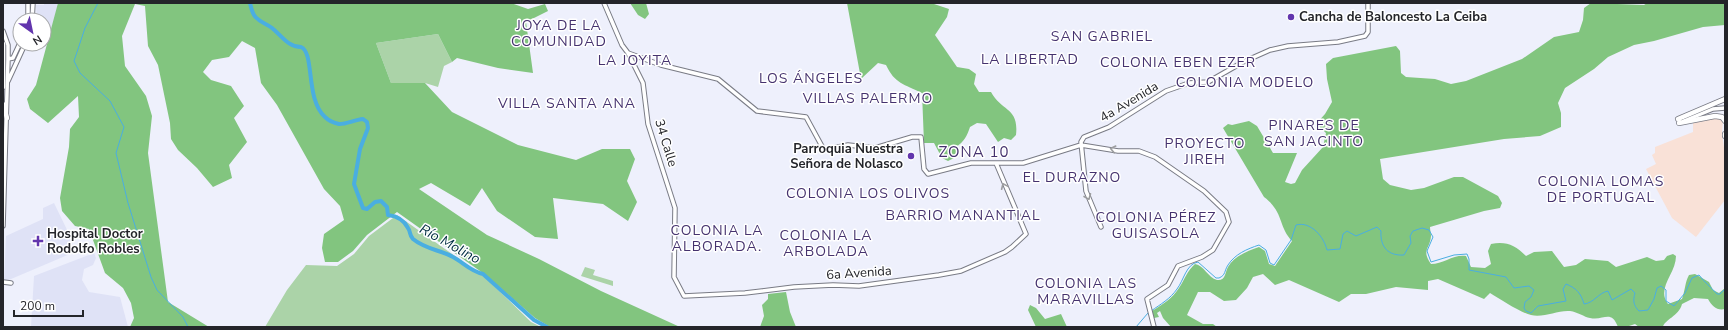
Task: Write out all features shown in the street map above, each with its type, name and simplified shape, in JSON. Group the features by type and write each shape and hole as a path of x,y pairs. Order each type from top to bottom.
{"highway":[{"path":"3,44 5,86"},
{"path":"1678,121 1725,99"},
{"path":"3,104 7,118"},
{"path":"1678,121 1716,116 1722,116 1725,121"}],"street":[{"name":"34 Calle","path":"604,3 622,45 631,58 643,83 648,124 675,208 674,277 683,296"},
{"name":"4a Avenida","path":"1082,145 1082,139 1109,127 1166,90 1189,83 1208,82 1243,62 1270,50 1288,46 1338,42 1358,38 1368,34 1368,3"},
{"path":"3,31 8,45 5,86 7,118 3,226"},
{"path":"5,86 18,52"},
{"path":"8,59 12,60 20,52"},
{"path":"628,53 661,65 718,79 757,111 806,117 824,150 848,145 875,148 912,137 921,137 926,172 930,174 971,163 1023,163 1082,145 1118,151 1145,153 1155,157 1196,185 1221,207 1228,216 1228,226 1218,242 1207,254 1178,266 1168,285 1148,299 1148,307 1154,327"},
{"path":"631,58 634,54"},
{"path":"1678,121 1713,109 1725,108"},
{"path":"1082,145 1086,191 1101,227"},
{"name":"6a Avenida","path":"683,296 745,293 794,287 834,285 864,286 961,271 1004,252 1026,234 996,163"},
{"path":"3,282 11,283"}],"shaded area":[{"path":"44,3 58,3 52,28 52,12 36,12 36,5 44,5"},
{"path":"1712,118 1720,118 1723,120 1722,133 1725,155 1725,200 1696,237 1672,218 1646,169 1656,164 1652,155 1655,153 1655,147 1693,132 1693,123"},
{"name":"Hospital Doctor Rodolfo Robles","path":"54,203 71,238 70,254 4,282 6,236 43,219 43,208"},
{"path":"94,253 96,258 93,265 84,269 82,280 89,292 120,297 128,327 31,327 34,276"}],"green space":[{"path":"58,3 511,3 528,9 545,4 548,11 526,22 533,73 498,68 457,58 452,62 438,34 376,43 391,83 425,83 452,112 518,145 576,160 602,149 630,149 635,159 627,181 637,202 628,221 603,204 553,198 558,239 535,237 497,211 482,188 470,206 431,183 419,189 487,235 539,259 601,291 680,327 550,327 535,318 487,276 397,212 367,235 353,251 338,262 325,262 322,248 324,234 344,220 340,206 324,189 277,105 261,83 255,48 242,41 229,57 212,60 203,72 211,80 231,86 244,106 234,118 247,142 229,165 232,178 213,187 197,168 178,150 171,139 170,123 158,65 148,46 145,6 135,4 122,36 125,66 146,96 152,116 148,153 168,302 209,327 130,327 134,318 131,303 123,288 105,273 89,229 75,226 62,211 60,198 69,147 70,129 79,117 78,96 48,123 30,109 27,99 36,85 45,52 52,52 52,25"},
{"path":"630,3 646,3 649,14 645,19 638,15"},
{"path":"847,3 931,3 949,9 947,17 935,35 957,67 969,69 976,74 974,84 979,92 991,92 1000,103 1009,110 1015,119 1016,135 1011,140 1004,138 998,142 986,124 977,123 970,127 965,138 956,147 956,157 948,161 942,158 934,143 924,143 922,93 901,83 893,76 886,65 878,63 861,79"},
{"path":"1591,3 1644,5 1647,3 1725,3 1725,25 1703,27 1634,45 1608,57 1594,69 1565,88 1558,103 1561,113 1561,127 1540,136 1504,139 1380,159 1383,179 1390,185 1411,190 1424,188 1454,177 1463,177 1498,196 1502,203 1500,208 1484,211 1430,227 1431,236 1426,252 1431,264 1457,256 1466,256 1471,267 1485,268 1491,264 1488,251 1491,244 1496,243 1510,245 1518,249 1526,256 1534,252 1552,251 1564,267 1576,265 1585,259 1608,261 1616,267 1647,257 1656,261 1664,260 1667,256 1673,254 1676,256 1675,263 1664,292 1668,304 1682,299 1689,275 1695,274 1709,282 1713,290 1719,293 1725,288 1725,309 1715,307 1708,299 1694,298 1682,304 1678,312 1664,324 1663,327 1639,327 1635,324 1626,327 1618,327 1613,318 1610,317 1595,319 1570,311 1541,316 1527,314 1490,293 1484,299 1438,279 1428,281 1428,290 1396,287 1366,294 1351,294 1339,302 1289,280 1275,285 1263,274 1253,277 1247,288 1236,300 1224,301 1210,292 1198,292 1187,315 1203,324 1213,324 1217,327 1171,327 1163,318 1160,311 1157,313 1159,317 1154,318 1152,311 1173,295 1195,264 1201,267 1214,279 1220,280 1224,278 1228,267 1234,260 1242,254 1259,247 1265,251 1269,264 1275,266 1292,241 1275,208 1264,197 1223,128 1228,124 1232,125 1249,121 1257,126 1273,153 1297,153 1285,182 1291,184 1295,183 1302,170 1323,147 1326,133 1316,124 1325,114 1332,102 1327,79 1326,64 1333,58 1396,46 1400,51 1401,73 1406,77 1435,79 1451,84 1466,81 1522,59 1554,37 1579,32 1583,20 1584,8"},
{"path":"438,34 452,62 444,66 438,87 425,83 391,83 376,43"},
{"path":"397,215 486,278 531,322 541,327 265,327 287,290 306,265 337,266 354,254 369,236"},
{"path":"585,267 595,270 593,275 613,281 613,286 581,276"},
{"path":"786,292 790,312 796,327 760,327 764,316 762,305 768,299 768,294"},
{"path":"1030,305 1036,308 1045,319 1061,314 1067,327 1036,327 1028,310"}],"waterway":[{"path":"98,3 85,28 74,61 80,73 110,101 124,127 116,153 128,203 151,277 157,290 183,317 188,327"},
{"name":"Río Molino","path":"250,3 253,14 258,19 272,28 289,43 296,47 301,47 305,51 308,58 312,89 315,99 319,109 325,117 339,124 363,119 367,122 368,128 360,149 354,184 363,208 367,209 375,202 381,201 387,207 388,215 397,217 402,221 409,229 413,239 422,245 453,257 478,273 483,274 534,320 547,327"},
{"name":"Río Molino","path":"1151,311 1174,293 1188,269 1194,263 1198,262 1216,278 1219,278 1224,274 1228,265 1234,258 1246,250 1259,245 1266,250 1270,263 1274,265 1291,240 1296,225 1302,224 1312,228 1320,235 1327,250 1340,249 1343,234 1347,231 1356,236 1377,227 1381,231 1382,242 1386,249 1389,252 1398,255 1404,255 1411,243 1410,236 1413,231 1422,228 1429,230 1433,237 1427,251 1431,262 1454,255 1467,254 1469,259 1469,270 1506,277 1514,288 1529,286 1534,290 1531,297 1525,302 1524,308 1526,311 1531,313 1538,306 1566,301 1563,289 1566,284 1578,291 1584,304 1591,302 1601,294 1608,291 1612,300 1631,289 1635,293 1634,302 1639,311 1648,310 1654,299 1657,288 1661,286 1666,290 1666,301 1674,306 1685,293 1692,278 1699,275 1717,294 1720,294 1725,289"},
{"name":"Río Molino","path":"1136,327 1148,313"}],"place":[{"name":"Cancha de Baloncesto La Ceiba","path":"1291,17"},
{"name":"Parroquia Nuestra Señora de Nolasco","path":"911,156"},
{"name":"Hospital Doctor Rodolfo Robles","path":"38,241"}],"district":[{"name":"JOYA DE LA COMUNIDAD","path":"559,34"},
{"name":"SAN GABRIEL","path":"1102,36"},
{"name":"LA LIBERTAD","path":"1030,59"},
{"name":"LA JOYITA","path":"635,60"},
{"name":"COLONIA EBEN EZER","path":"1178,62"},
{"name":"LOS ÁNGELES","path":"811,78"},
{"name":"COLONIA MODELO","path":"1245,82"},
{"name":"VILLAS PALERMO","path":"868,98"},
{"name":"VILLA SANTA ANA","path":"567,103"},
{"name":"PINARES DE SAN JACINTO","path":"1314,134"},
{"name":"ZONA 10","path":"974,152"},
{"name":"PROYECTO JIREH","path":"1205,152"},
{"name":"EL DURAZNO","path":"1072,177"},
{"name":"COLONIA LOMAS DE PORTUGAL","path":"1601,190"},
{"name":"COLONIA LOS OLIVOS","path":"868,193"},
{"name":"BARRIO MANANTIAL","path":"963,215"},
{"name":"COLONIA PÉREZ GUISASOLA","path":"1156,226"},
{"name":"COLONIA LA ALBORADA.","path":"717,238"},
{"name":"COLONIA LA ARBOLADA","path":"826,244"},
{"name":"COLONIA LAS MARAVILLAS","path":"1086,292"}]}
